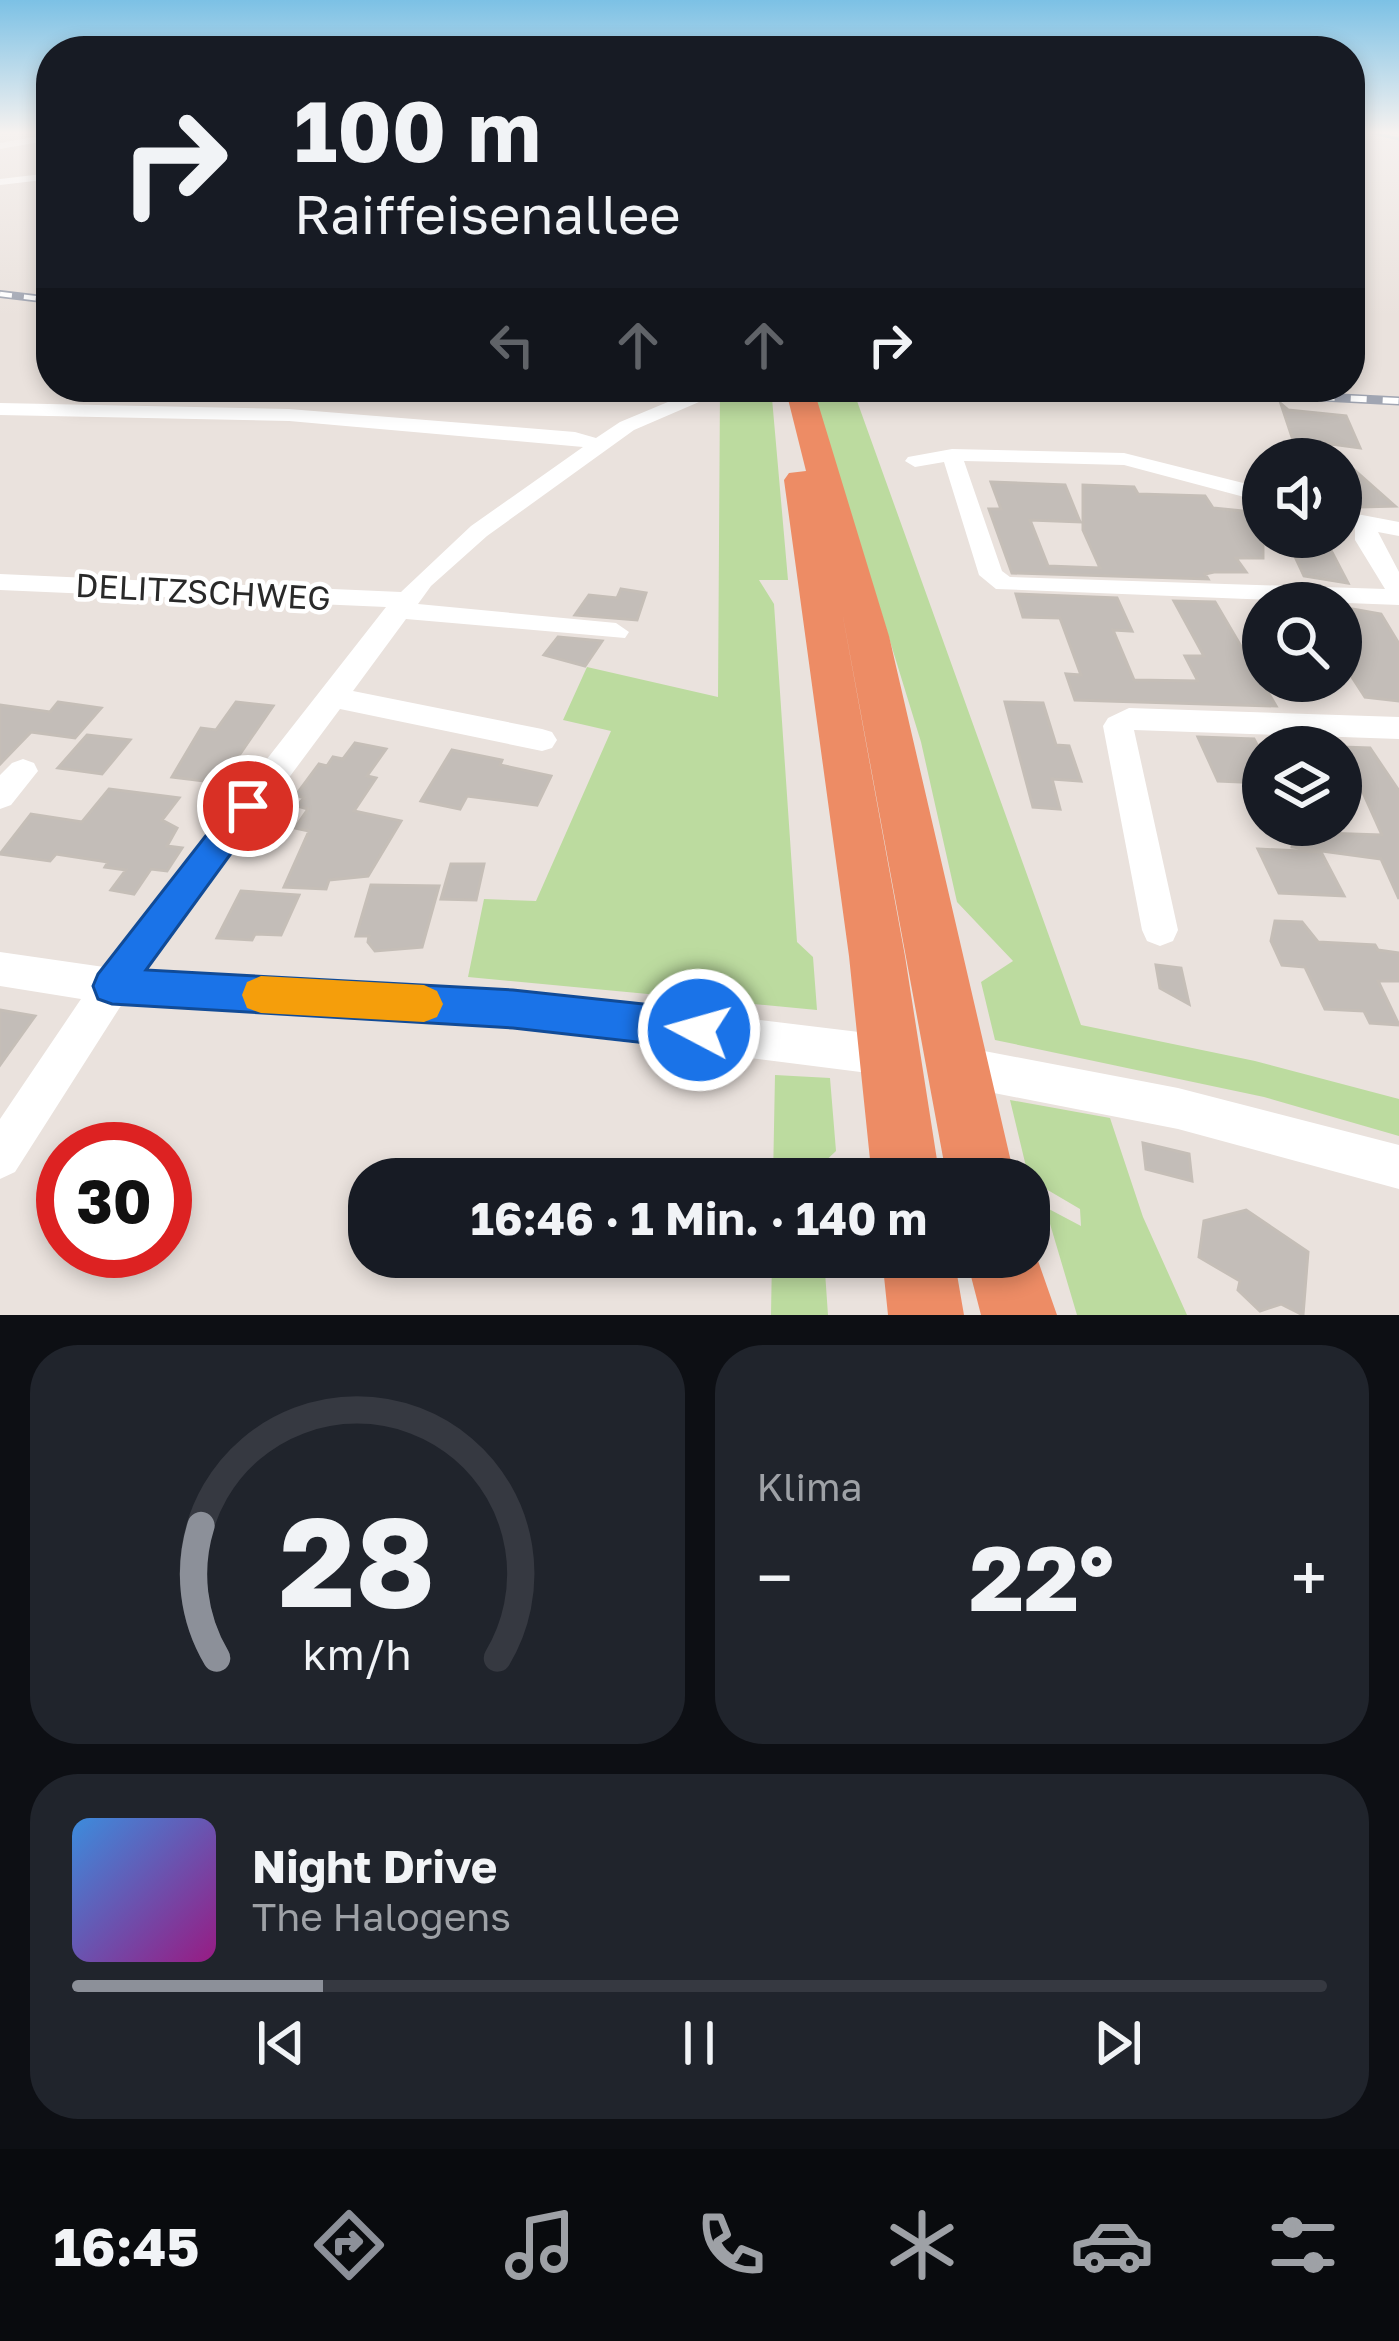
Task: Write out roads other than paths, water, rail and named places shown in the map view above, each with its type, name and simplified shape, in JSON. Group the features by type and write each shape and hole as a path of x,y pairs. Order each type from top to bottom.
{"highway":[{"path":"789,402 907,960 974,1158"},
{"path":"803,402 869,636 907,960 906,1158"},
{"path":"920,1278 926,1315"},
{"path":"1002,1278 1006,1315"},
{"path":"1006,1278 1019,1315"}],"street":[{"path":"0,1156 112,986 402,605 479,531 627,426 683,402"},
{"path":"0,409 289,415 575,438 599,446"},
{"path":"952,455 991,575 1005,584 1399,595"},
{"path":"915,461 952,455 1124,459 1242,490"},
{"path":"1362,524 1399,530"},
{"path":"1362,534 1399,595"},
{"name":"DELITZSCHWEG","path":"0,582 402,605 616,632"},
{"path":"329,697 542,740"},
{"path":"1160,930 1118,726 1130,719 1399,728"},
{"path":"0,796 23,771"},
{"path":"0,969 112,986 513,1009 792,1041 1026,1076 1271,1130 1399,1168"}],"railway":[{"path":"0,294 36,298"},
{"path":"1365,399 1399,401"}]}
